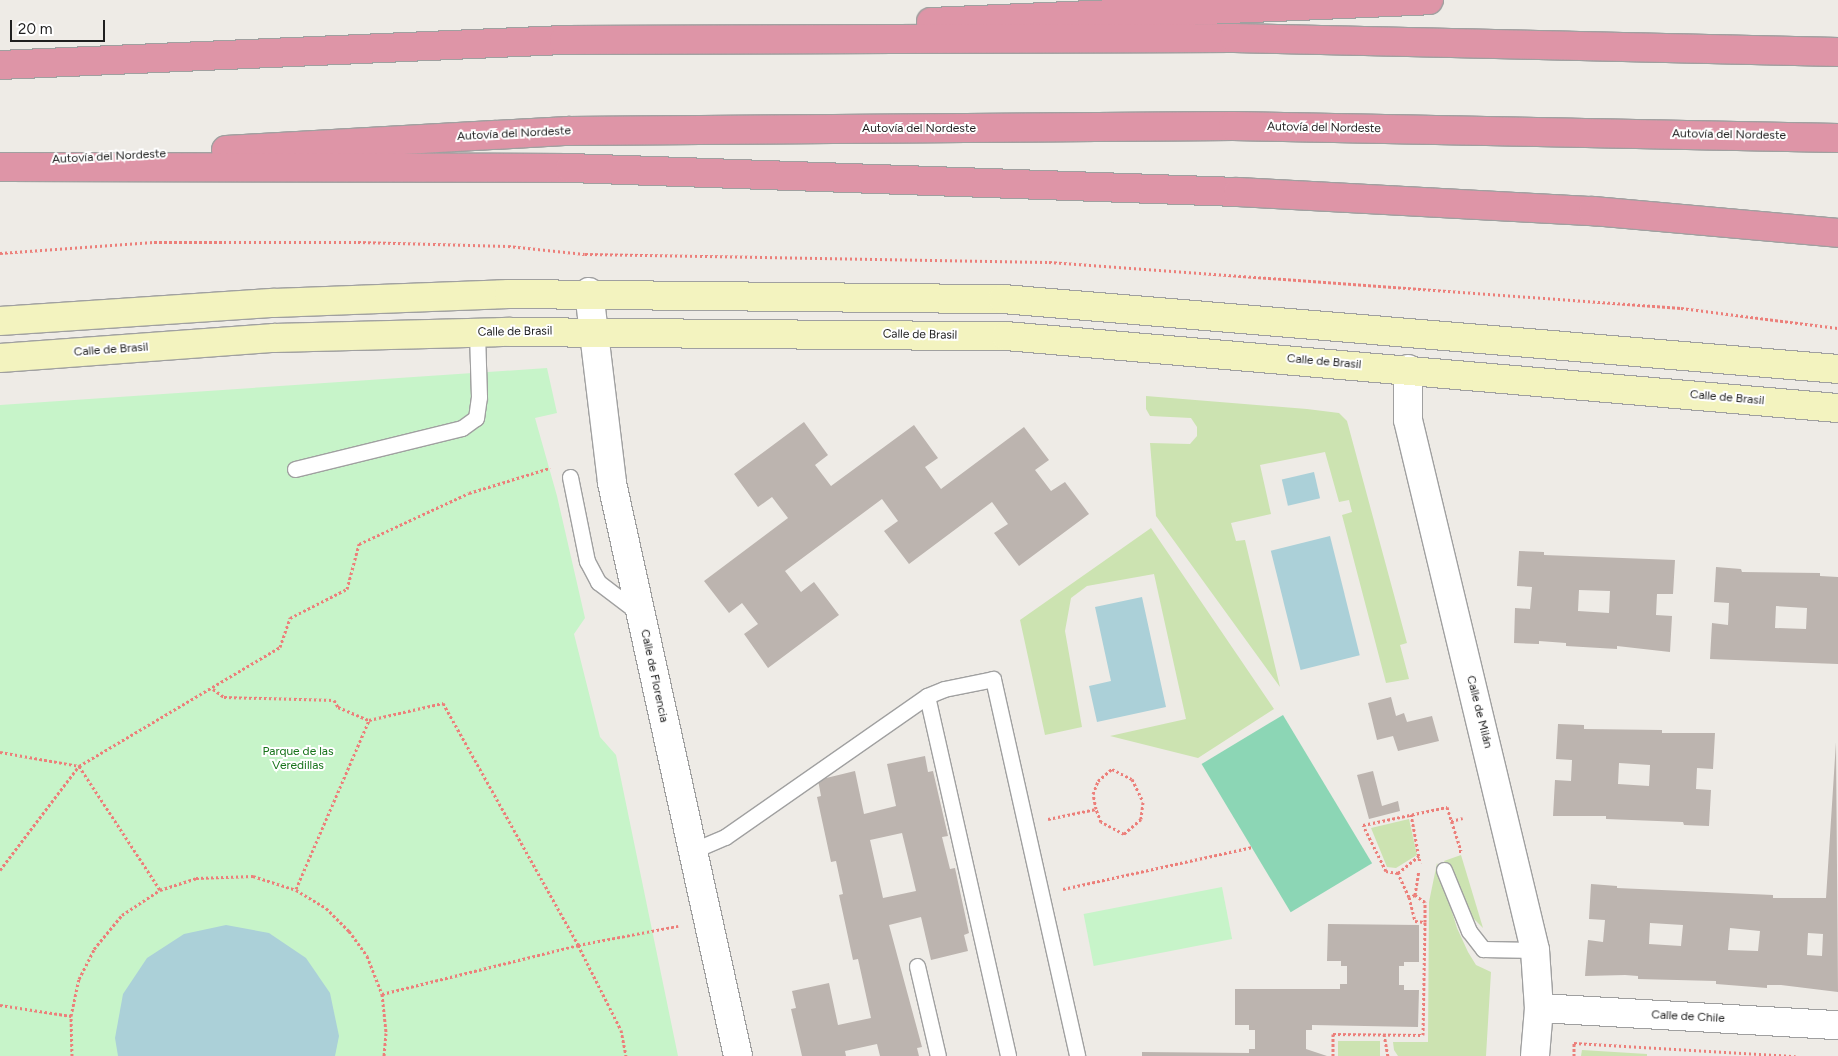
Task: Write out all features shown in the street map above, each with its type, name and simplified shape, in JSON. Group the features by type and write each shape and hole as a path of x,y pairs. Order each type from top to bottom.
{"highway":[{"path":"0,65 564,40 1229,7 1428,0"},
{"path":"564,40 1234,38 1838,52"},
{"name":"Autovía del Nordeste","path":"0,165 568,131 1233,126 1838,138"},
{"path":"0,165 570,168 1238,192 1593,211 1838,233"}],"street":[{"path":"0,321 274,303 589,292 1003,299 1838,369"},
{"name":"Calle de Florencia","path":"589,292 612,483 738,1056"},
{"name":"Calle de Brasil","path":"0,358 274,338 477,333 594,332 1006,336 1408,369 1838,408"},
{"name":"Calle de Milán","path":"1408,369 1408,420 1535,950 1538,1008 1535,1056"},
{"name":"Calle de Chile","path":"1538,1008 1838,1025"}],"lane":[{"path":"295,469 462,428 476,418 478,404 477,333"},
{"path":"570,477 587,561 598,582 640,614"},
{"path":"692,851 724,837 928,696 944,689 993,679 1076,1056"},
{"path":"928,696 1008,1056"},
{"path":"1444,870 1469,931 1483,948 1535,950"},
{"path":"917,966 938,1056"}],"path":[{"path":"0,870 79,766 213,689 280,646 290,618 347,589 359,544 468,493 558,465"},
{"path":"213,689 224,697 334,700 338,707 370,720 443,703 578,945 621,1030 626,1056"},
{"path":"296,890 370,720"},
{"path":"0,752 79,766 160,890"},
{"path":"1112,769 1132,779 1143,802 1141,819 1124,834 1101,822 1096,809 1093,794 1098,781 1112,769"},
{"path":"1420,856 1398,873 1386,871 1362,825 1447,807 1451,821 1463,818"},
{"path":"1025,823 1096,809"},
{"path":"1411,814 1420,856 1415,895"},
{"path":"1040,894 1252,847"},
{"path":"1398,873 1408,897 1414,921 1425,922"},
{"path":"72,1056 71,1016 79,979 94,949 122,915 160,890 196,878 253,876 296,890 326,908 349,931 367,956 382,994 386,1033 384,1056"},
{"path":"1408,897 1415,895"},
{"path":"1332,1056 1333,1034 1423,1035 1425,902 1415,895"},
{"path":"382,994 578,945 708,920"},
{"path":"0,1005 71,1016"},
{"path":"1384,1034 1388,1056"},
{"path":"1574,1056 1574,1043 1796,1056"}],"green space":[{"name":"Parque de las Veredillas","path":"547,368 557,413 535,418 557,496 585,618 574,634 600,737 616,755 678,1056 0,1056 0,405"},
{"path":"1146,396 1307,409 1339,413 1347,421 1407,643 1400,645 1409,679 1386,683 1342,515 1352,512 1349,500 1339,502 1325,452 1260,465 1271,514 1231,523 1236,541 1245,540 1280,687 1156,516 1150,443 1190,444 1197,436 1197,427 1191,418 1150,416 1146,409"},
{"path":"1151,528 1274,709 1198,758 1110,736 1186,719 1154,574 1087,586 1071,598 1065,631 1082,727 1045,735 1020,620"},
{"path":"1283,715 1372,863 1291,912 1202,764"},
{"path":"1409,819 1417,855 1396,868 1387,867 1371,828"},
{"path":"1461,855 1483,928 1472,917 1444,861"},
{"path":"1437,863 1457,928 1468,952 1476,965 1491,972 1486,1056 1398,1056 1394,1050 1393,1042 1428,1042 1429,902"},
{"path":"1222,887 1232,939 1094,966 1084,914"},
{"path":"1338,1041 1380,1041 1380,1056 1338,1056"},
{"path":"1582,1050 1647,1054 1647,1056 1581,1056"}],"water":[{"path":"1314,472 1320,498 1288,506 1282,479"},
{"path":"1330,536 1360,655 1301,670 1271,551"},
{"path":"1142,597 1166,707 1097,722 1089,686 1111,681 1095,607"},
{"path":"226,925 269,933 306,958 330,993 339,1036 335,1056 118,1056 115,1038 123,994 147,958 184,934"}],"building":[{"path":"804,422 828,455 815,465 831,486 914,425 938,458 925,467 941,489 1024,427 1049,460 1035,470 1051,491 1065,482 1089,514 1019,566 994,533 1008,524 992,502 909,564 884,531 898,521 882,499 785,571 801,592 814,582 839,615 768,668 744,634 758,624 742,603 729,613 704,581 788,518 772,497 758,507 734,474"},
{"path":"1519,551 1544,552 1544,555 1675,560 1673,594 1657,594 1656,615 1672,616 1670,652 1617,646 1617,649 1566,646 1566,643 1539,641 1539,644 1514,643 1515,608 1530,609 1532,587 1517,586","holes":["1579,590 1610,591 1609,613 1578,611"]},
{"path":"1716,567 1741,569 1742,572 1820,573 1820,576 1838,577 1838,664 1710,659 1712,623 1728,625 1729,603 1714,602","holes":["1776,606 1807,608 1806,629 1775,628"]},
{"path":"1391,697 1396,716 1404,713 1407,722 1432,716 1439,741 1398,751 1393,736 1377,740 1368,703"},
{"path":"1558,724 1584,725 1584,729 1662,730 1662,733 1715,733 1713,769 1697,768 1696,789 1711,790 1709,826 1684,825 1683,822 1606,819 1606,816 1553,816 1555,780 1571,781 1572,760 1556,759","holes":["1619,763 1650,765 1649,786 1618,784"]},
{"path":"1836,742 1838,992 1781,985 1767,985 1767,988 1716,984 1716,981 1638,979 1638,976 1625,975 1585,976 1588,940 1603,942 1605,920 1589,919 1591,884 1617,886 1617,888 1773,895 1773,898 1826,898","holes":["1650,923 1683,925 1681,946 1649,944","1730,928 1760,931 1758,951 1728,950","1808,933 1823,934 1822,956 1807,955"]},
{"path":"925,756 928,772 933,771 948,836 942,837 950,869 955,868 969,933 964,935 968,951 931,960 921,917 889,925 922,1047 917,1048 919,1056 880,1056 877,1044 845,1051 846,1056 802,1056 791,1009 796,1008 792,991 829,983 838,1025 871,1018 858,959 853,960 839,895 843,894 836,861 831,862 817,797 821,796 818,780 855,771 864,814 896,806 887,764","holes":["902,833 916,891 883,898 870,840"]},
{"path":"1373,771 1382,806 1398,801 1400,811 1369,819 1357,775"},
{"path":"1328,924 1419,925 1419,962 1404,962 1404,966 1399,966 1399,985 1404,985 1404,990 1419,990 1418,1027 1312,1025 1312,1030 1306,1030 1306,1049 1327,1056 1142,1056 1142,1052 1249,1053 1249,1049 1255,1049 1255,1030 1249,1030 1249,1025 1235,1025 1235,989 1340,989 1340,984 1347,984 1347,966 1341,966 1341,961 1327,961"}]}
